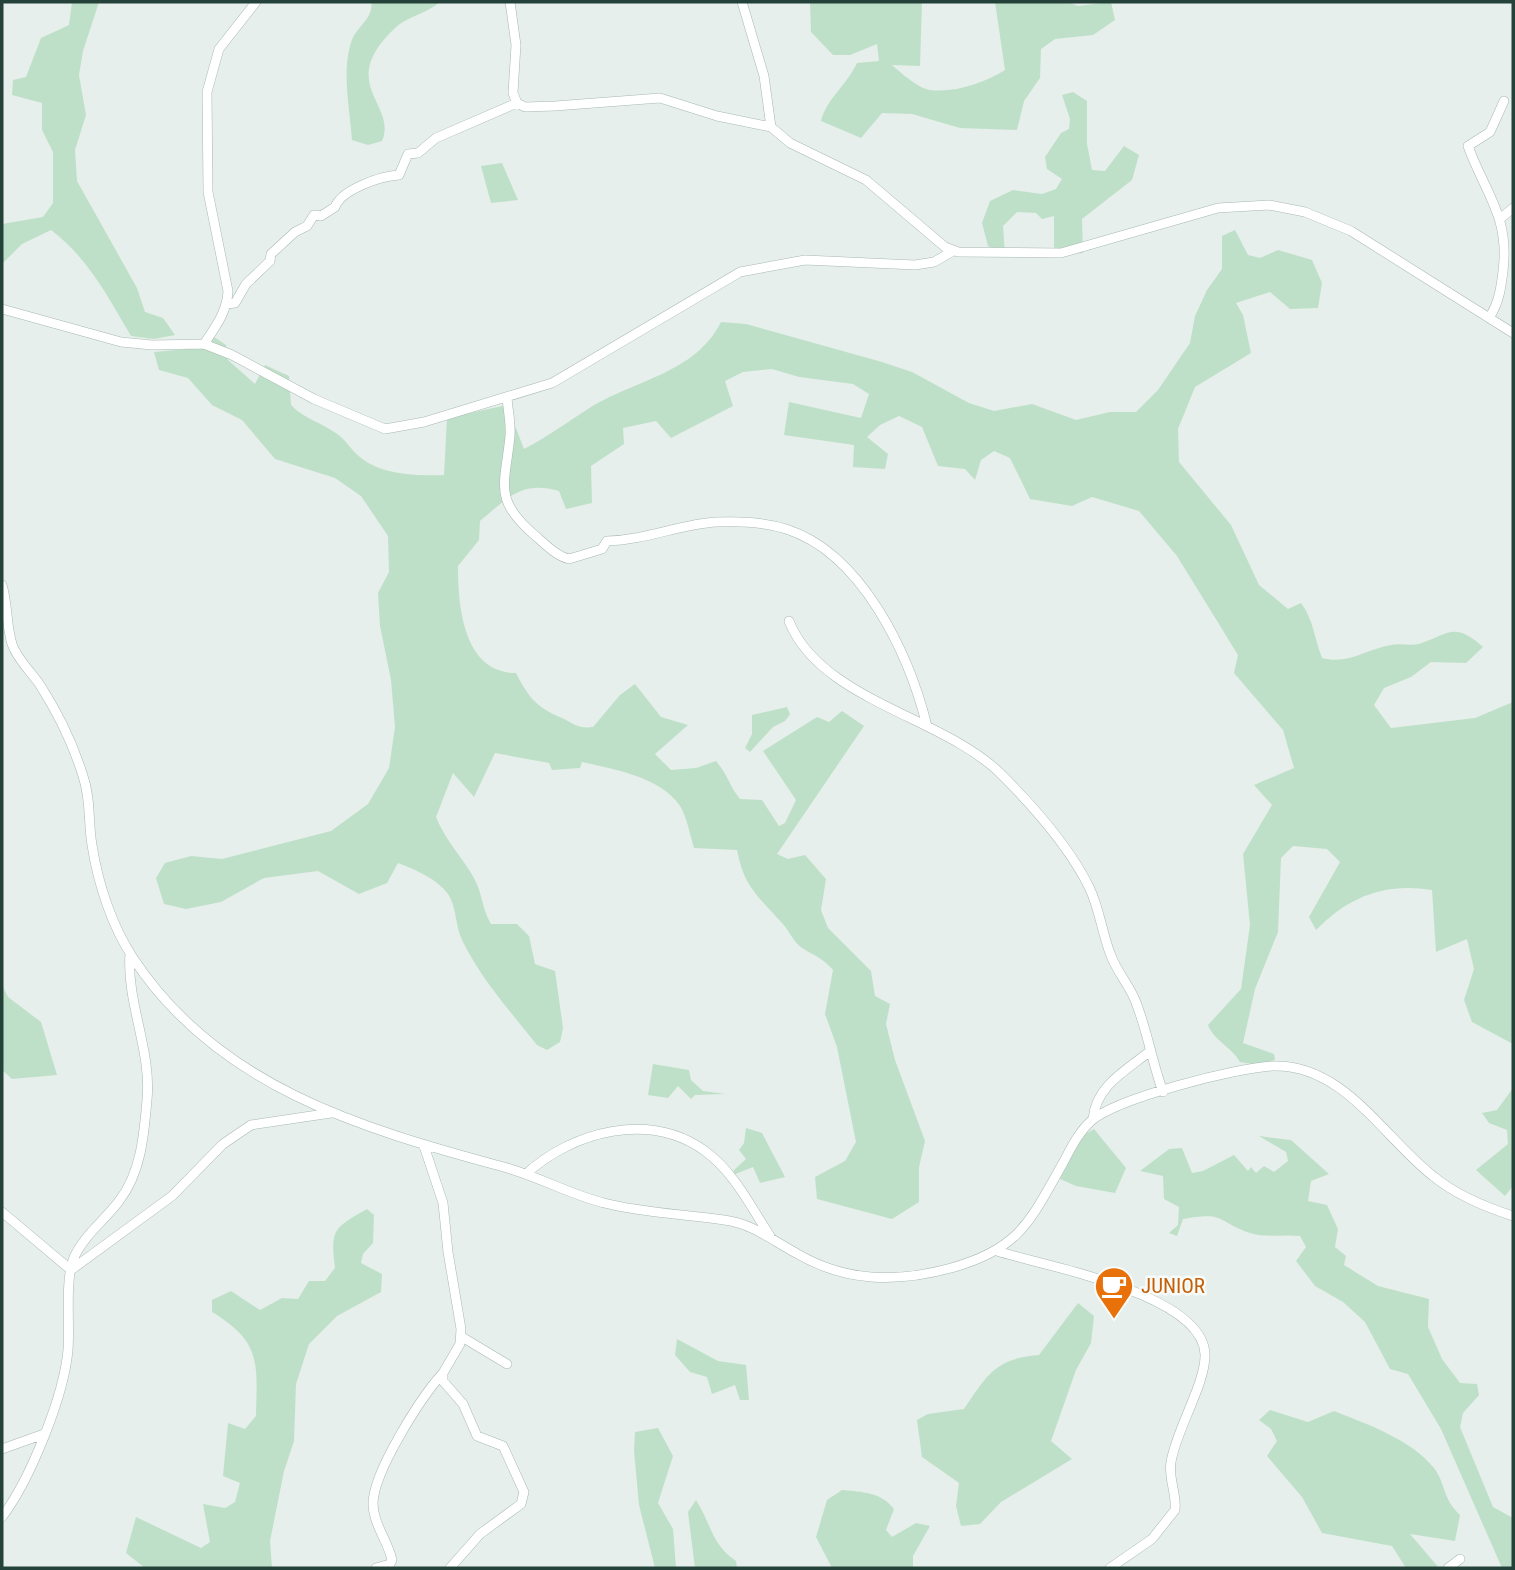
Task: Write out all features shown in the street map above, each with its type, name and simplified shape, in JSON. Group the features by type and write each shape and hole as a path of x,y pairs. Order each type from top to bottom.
{"street":[{"path":"204,344 227,304 226,275 208,192 207,92 219,49 256,2"},
{"path":"510,2 516,45 513,93 517,103 525,107 555,106 660,98 717,116 771,127 790,143 866,180 953,251"},
{"path":"742,2 764,76 771,127"},
{"path":"1489,318 1497,306 1502,282 1505,247 1502,218 1468,146 1490,132 1504,101"},
{"path":"227,304 235,303 246,284 270,261 271,254 295,232 307,226 314,215 321,216 335,207 338,199 349,189 364,187 386,175 399,175 408,154 418,153 436,138 517,103"},
{"path":"2,309 121,342 152,345 204,344 377,428 399,428 506,398 576,372 688,300 740,272 769,264 805,260 888,266 926,264 953,251 982,254 1061,253 1218,208 1269,205 1305,212 1352,231 1513,333"},
{"path":"1502,218 1513,208"},
{"path":"506,398 510,431 504,466 504,497 529,531 548,547 569,559 602,549 607,541 641,539 718,522 772,525 805,537 842,565 886,621 913,679 927,726"},
{"path":"2,584 11,642 56,713 81,768 88,791 92,845 100,879 108,907 130,953 166,1002 232,1059 277,1089 334,1113 425,1146 526,1174 603,1203 730,1220 750,1226 817,1265 864,1278 889,1278 945,1270 997,1251 1016,1237 1033,1216 1075,1141 1093,1119 1117,1106 1163,1091 1277,1065 1318,1075 1337,1084 1436,1179 1468,1198 1513,1216"},
{"path":"789,621 802,645 869,698 980,756 1002,775 1054,836 1091,892 1115,966 1134,998 1163,1091"},
{"path":"2,1517 15,1496 44,1434 65,1371 71,1270 78,1251 125,1192 139,1159 148,1084 128,973 130,953"},
{"path":"1093,1119 1100,1093 1149,1052"},
{"path":"71,1270 172,1196 223,1144 251,1125 334,1113"},
{"path":"526,1174 566,1146 601,1134 637,1129 671,1134 688,1141 718,1162 745,1196 772,1239"},
{"path":"376,1568 390,1564 392,1560 375,1516 374,1494 399,1439 430,1387 443,1373 462,1337 447,1252 443,1203 425,1146"},
{"path":"2,1212 71,1270"},
{"path":"997,1251 1089,1275 1164,1307 1182,1318 1203,1343 1203,1366 1172,1459 1175,1510 1152,1539 1110,1568"},
{"path":"462,1337 507,1364"},
{"path":"443,1373 443,1381 463,1404 477,1436 503,1447 524,1492 521,1504 480,1534 450,1568"},
{"path":"2,1449 44,1434"},
{"path":"1448,1568 1460,1559"}],"green space":[{"path":"72,2 99,2 83,51 79,75 86,115 75,150 77,181 137,288 145,312 163,318 175,335 154,339 131,336 87,266 51,230 22,244 2,264 2,224 43,217 53,203 53,152 42,130 42,103 12,95 13,80 26,77 41,38 69,25"},
{"path":"371,2 440,2 399,25 377,48 370,65 369,79 385,128 382,141 368,145 352,140 347,64 352,40 370,13"},
{"path":"810,2 922,2 920,66 892,65 925,89 940,91 969,86 1005,70 995,2 1068,2 1078,6 1111,2 1115,20 1093,35 1055,39 1041,49 1040,78 1024,101 1017,130 960,128 912,114 882,113 861,138 821,121 828,105 857,63 879,61 877,44 850,55 833,55 811,32"},
{"path":"1073,92 1087,101 1087,144 1092,170 1105,171 1124,146 1139,155 1132,180 1082,219 1083,253 1054,255 1054,216 1042,219 1036,213 1017,212 1003,226 1005,255 988,246 982,223 990,201 1013,190 1042,194 1056,189 1062,179 1047,169 1045,157 1061,133 1069,129 1070,119 1062,95"},
{"path":"502,163 518,200 491,203 481,166"},
{"path":"1235,230 1248,255 1260,258 1278,250 1312,260 1322,283 1318,308 1290,309 1270,292 1236,303 1243,315 1251,353 1195,387 1178,429 1179,462 1231,525 1259,585 1288,609 1301,603 1311,622 1322,658 1349,658 1391,645 1419,644 1451,632 1465,634 1483,647 1466,663 1431,662 1411,677 1384,688 1374,705 1391,728 1475,718 1513,702 1513,1044 1472,1022 1464,1000 1474,969 1467,939 1436,952 1432,890 1399,888 1368,895 1341,909 1316,930 1309,917 1340,862 1327,849 1293,846 1281,858 1278,932 1255,989 1243,1043 1274,1054 1275,1060 1258,1065 1240,1062 1208,1025 1241,989 1250,925 1243,854 1272,805 1254,785 1294,768 1283,730 1234,673 1238,655 1177,556 1139,511 1092,497 1072,506 1030,499 1010,458 994,451 981,460 975,480 965,469 938,466 922,427 899,416 880,425 867,437 888,454 885,469 853,467 854,445 784,435 789,402 861,418 869,394 853,384 799,377 772,369 743,372 725,381 733,406 671,438 656,421 623,428 624,444 591,466 592,503 566,509 559,491 534,488 515,494 498,505 480,521 479,540 458,566 462,617 474,649 485,662 498,670 516,673 539,706 577,726 593,727 620,695 635,684 661,717 688,725 655,754 671,770 696,768 716,761 740,799 762,800 779,826 785,823 796,800 763,751 817,717 829,722 842,711 864,726 777,854 788,859 805,855 826,879 821,910 828,928 871,971 875,996 890,1004 886,1024 895,1060 925,1141 919,1167 919,1202 892,1219 817,1199 815,1177 845,1161 856,1142 837,1047 825,1014 833,970 799,946 759,898 748,882 737,850 694,848 680,806 672,796 649,781 582,762 580,768 552,770 549,763 495,753 474,797 453,773 436,817 474,878 491,924 517,924 529,936 535,964 555,971 563,1028 560,1042 547,1050 537,1045 478,968 462,940 448,894 432,879 398,863 387,883 359,894 318,871 264,878 221,902 186,909 164,904 156,878 165,863 191,856 222,859 331,831 368,804 389,768 395,727 391,680 380,626 378,593 389,572 388,536 361,496 335,478 275,459 242,420 212,405 188,378 159,370 154,352 199,348 214,337 226,345 228,360 255,384 265,365 289,376 291,405 344,439 357,455 378,468 411,474 444,475 447,418 507,405 524,449 606,399 679,365 710,339 721,322 746,324 882,362 912,372 969,403 994,411 1032,404 1076,420 1110,412 1136,412 1158,390 1190,343 1195,316 1207,290 1222,269 1222,236"},
{"path":"787,707 790,714 785,721 773,727 750,752 745,748 752,734 752,715"},
{"path":"2,985 8,997 41,1022 57,1075 12,1079 2,1070"},
{"path":"653,1064 689,1070 691,1080 703,1091 725,1094 695,1095 691,1099 678,1086 668,1098 648,1095"},
{"path":"1513,1088 1513,1186 1505,1196 1476,1170 1508,1144 1507,1130 1489,1123 1482,1113 1497,1110"},
{"path":"746,1128 762,1133 785,1177 760,1183 753,1167 733,1175 734,1170 746,1159 739,1150 744,1143"},
{"path":"1094,1129 1126,1168 1115,1193 1076,1186 1060,1179 1082,1136"},
{"path":"1259,1136 1291,1140 1329,1174 1311,1181 1308,1201 1327,1205 1338,1229 1335,1247 1346,1256 1344,1265 1378,1286 1429,1299 1428,1327 1442,1359 1460,1383 1477,1384 1479,1395 1463,1413 1460,1427 1493,1507 1513,1518 1513,1568 1502,1568 1441,1429 1408,1374 1390,1369 1365,1322 1343,1302 1315,1286 1296,1261 1306,1247 1300,1236 1256,1234 1239,1229 1220,1218 1206,1216 1183,1219 1177,1236 1169,1233 1178,1225 1179,1207 1164,1199 1163,1176 1140,1171 1169,1149 1182,1148 1192,1173 1203,1171 1234,1155 1248,1171 1251,1167 1256,1173 1264,1166 1274,1172 1288,1161 1286,1152"},
{"path":"367,1209 374,1215 373,1243 363,1254 361,1263 382,1274 381,1292 337,1316 309,1344 296,1384 294,1441 284,1471 270,1541 272,1568 145,1568 126,1553 136,1517 201,1548 210,1542 203,1504 225,1508 235,1502 240,1483 223,1476 228,1423 245,1429 256,1416 256,1368 248,1344 228,1323 212,1312 212,1300 231,1291 260,1310 282,1298 298,1299 309,1281 325,1281 335,1268 333,1245 337,1231 347,1221"},
{"path":"1078,1303 1094,1316 1091,1343 1076,1370 1051,1441 1072,1459 1001,1502 980,1524 961,1526 956,1506 959,1483 922,1457 917,1420 928,1414 964,1409 986,1378 1002,1364 1039,1355"},
{"path":"677,1339 718,1361 746,1365 749,1400 740,1400 735,1385 712,1394 707,1377 690,1372 675,1355"},
{"path":"1270,1410 1308,1422 1334,1411 1388,1434 1425,1458 1438,1474 1450,1503 1460,1515 1455,1541 1410,1534 1439,1568 1406,1568 1392,1546 1322,1533 1302,1497 1267,1456 1277,1441 1271,1429 1259,1420"},
{"path":"658,1428 673,1456 658,1503 673,1529 676,1568 655,1568 639,1505 635,1432"},
{"path":"842,1490 871,1494 889,1503 894,1509 886,1530 892,1537 916,1523 930,1526 913,1556 913,1568 832,1568 816,1537 827,1500"},
{"path":"696,1500 721,1548 736,1561 737,1568 695,1568 688,1512"}],"place":[{"name":"JUNIOR","path":"1114,1320"}]}
